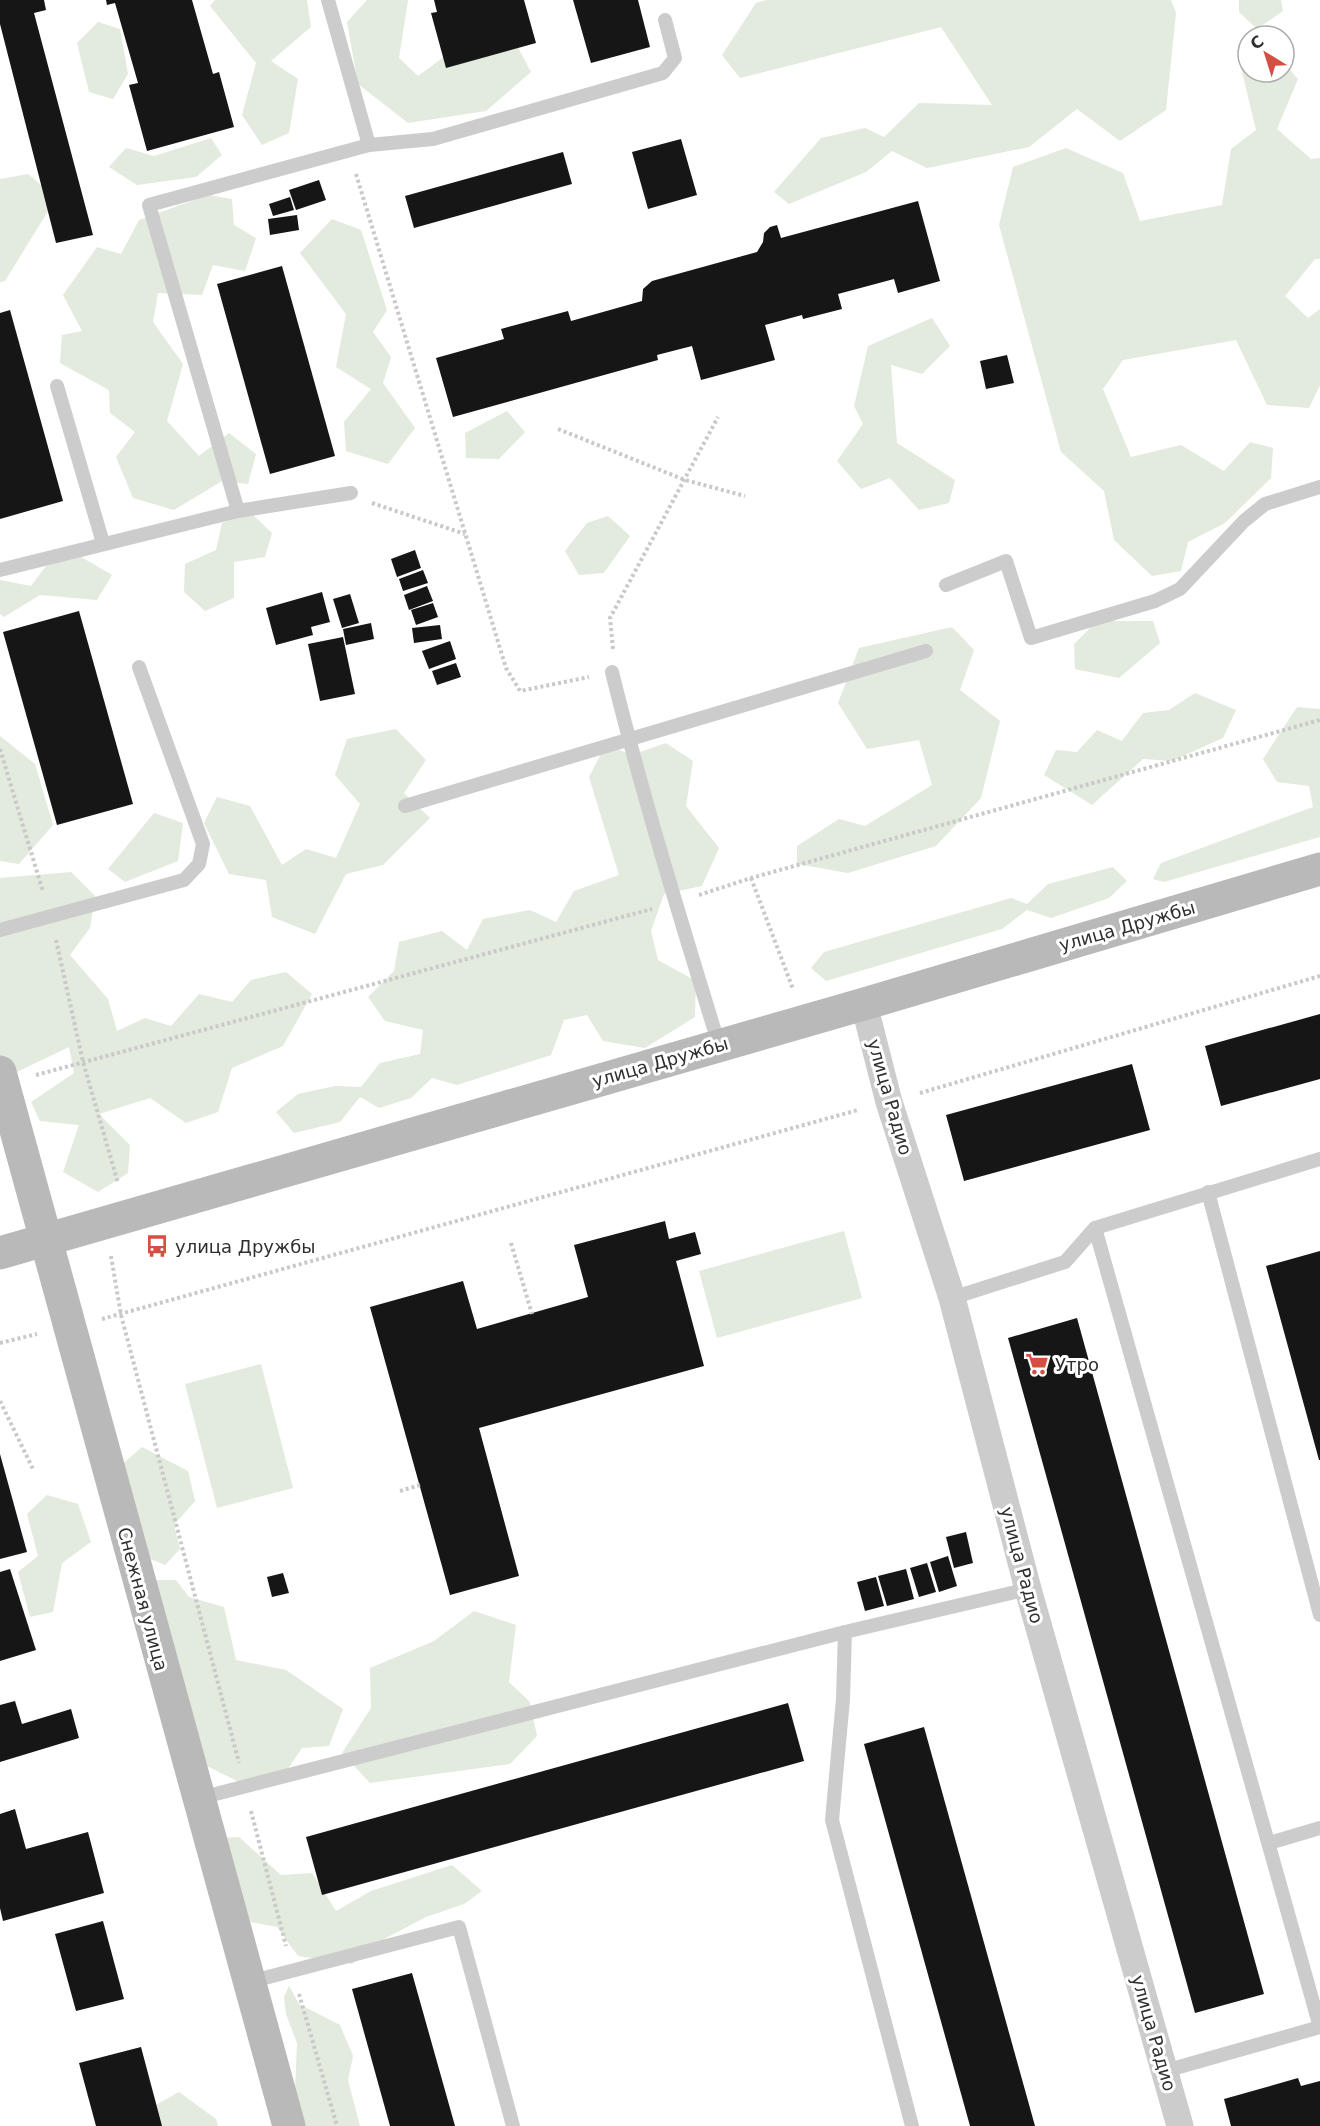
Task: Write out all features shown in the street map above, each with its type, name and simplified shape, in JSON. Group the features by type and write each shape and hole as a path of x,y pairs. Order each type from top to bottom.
{"street":[{"name":"улица Дружбы","path":"0,1253 864,1004 1320,869"},
{"name":"улица Радио","path":"864,1004 889,1102 952,1298 1028,1589 1180,2126"},
{"name":"Снежная улица","path":"0,1072 289,2126"}],"lane":[{"path":"328,0 369,145"},
{"path":"238,512 149,205 369,145 433,139 663,73 675,58 665,20"},
{"path":"57,386 103,543"},
{"path":"946,585 1006,561 1031,638 1155,601 1179,589 1244,521 1265,504 1320,488"},
{"path":"0,570 103,543 238,512 351,493"},
{"path":"405,806 926,651"},
{"path":"0,930 184,880 200,864 202,844 139,667"},
{"path":"612,672 628,740 719,1045"},
{"path":"952,1298 1065,1262 1095,1228 1320,1159"},
{"path":"1208,1192 1320,1615"},
{"path":"1095,1228 1320,2027 1165,2071"},
{"path":"198,1798 845,1632 1028,1589"},
{"path":"845,1632 843,1699 832,1820 912,2126"},
{"path":"1269,1843 1320,1828"},
{"path":"249,1982 459,1927 513,2126"}],"path":[{"path":"349,151 506,668 520,691 612,672 610,618 718,417"},
{"path":"558,429 685,480 745,496"},
{"path":"351,493 383,508 465,534"},
{"path":"0,749 50,916 83,1062 121,1192"},
{"path":"100,1320 889,1102 1320,975"},
{"path":"511,1243 532,1314"},
{"path":"111,1256 121,1315 293,1971 337,2126"},
{"path":"0,1343 39,1334"},
{"path":"0,1401 33,1469"},
{"path":"400,1491 420,1485"}],"shaded area":[{"path":"215,0 307,0 311,27 271,61 298,79 289,133 262,145 242,115 256,63 210,6"},
{"path":"367,0 408,0 399,58 418,76 482,29 515,42 531,72 486,111 408,123 358,84 347,22"},
{"path":"766,0 1171,0 1176,13 1166,110 1120,141 1077,109 1029,147 927,168 892,151 866,172 789,204 774,192 821,138 865,128 884,137 919,103 992,105 941,27 740,78 722,55 756,3"},
{"path":"1239,0 1281,0 1283,11 1264,24 1252,24 1239,12"},
{"path":"98,22 120,29 128,74 113,99 89,92 77,43"},
{"path":"1245,84 1296,84 1277,129 1311,159 1320,158 1320,259 1315,259 1285,296 1308,318 1320,309 1320,385 1309,408 1267,405 1236,340 1123,360 1103,389 1131,457 1181,445 1224,471 1250,442 1273,448 1271,478 1225,523 1188,542 1181,571 1152,576 1114,540 1104,491 1061,452 999,225 1013,167 1066,148 1123,173 1140,221 1222,205 1231,149 1256,130"},
{"path":"211,138 222,155 196,177 137,185 109,167 126,148 154,156"},
{"path":"28,174 56,198 5,281 0,282 0,179"},
{"path":"208,195 232,199 234,225 256,238 245,271 213,265 202,295 158,293 153,322 183,364 167,421 199,456 229,433 256,454 248,484 222,481 174,510 133,498 116,457 135,432 110,413 109,390 60,363 62,335 82,331 63,295 97,247 121,254 139,220"},
{"path":"332,219 361,230 387,310 373,332 391,357 383,383 415,428 388,464 346,451 344,422 371,389 336,367 346,314 300,253"},
{"path":"932,318 950,346 922,374 891,365 897,443 955,480 949,503 919,510 890,478 861,489 837,461 863,424 854,406 868,346"},
{"path":"507,411 525,432 499,459 466,458 465,433"},
{"path":"251,513 272,533 265,557 234,562 234,598 205,611 184,592 185,564 216,550 222,523"},
{"path":"608,516 630,536 604,573 579,575 565,551 587,523"},
{"path":"76,554 112,575 97,600 40,595 4,617 0,614 0,580 31,586 46,566"},
{"path":"1097,621 1153,621 1160,643 1119,678 1075,669 1074,644"},
{"path":"952,627 974,650 960,690 1000,721 981,798 936,846 848,873 797,864 797,846 839,819 865,826 932,785 919,740 867,749 838,703 859,648"},
{"path":"1195,693 1236,710 1223,738 1172,761 1143,759 1092,805 1044,775 1056,750 1077,752 1097,730 1122,741 1143,713 1169,710"},
{"path":"1297,707 1320,709 1320,837 1164,882 1153,879 1161,863 1313,807 1309,786 1277,782 1263,759"},
{"path":"396,729 426,760 404,793 430,818 383,865 346,874 315,934 272,917 266,880 229,874 204,823 217,797 250,806 282,865 306,849 336,858 360,804 335,775 347,739"},
{"path":"0,736 35,764 53,825 19,864 0,861"},
{"path":"666,743 693,761 686,806 719,848 702,886 664,894 651,931 658,960 696,981 695,1017 645,1048 603,1041 587,1015 564,1020 551,1055 457,1085 432,1078 411,1098 379,1108 360,1097 340,1122 294,1133 276,1112 298,1094 335,1086 361,1087 380,1063 420,1054 423,1030 385,1021 368,997 394,971 399,942 442,931 467,950 483,919 530,910 556,922 574,891 619,875 589,777 606,744 631,755"},
{"path":"154,813 183,823 178,861 125,882 108,869"},
{"path":"1113,867 1127,881 1109,898 1051,918 1027,910 1002,929 826,981 811,968 824,952 1011,898 1027,904 1048,884"},
{"path":"71,872 95,896 90,928 70,955 108,999 117,1031 145,1018 171,1026 199,994 232,1002 251,980 286,972 312,994 283,1046 232,1068 218,1112 186,1123 150,1098 99,1114 130,1145 128,1173 98,1192 63,1172 79,1125 40,1121 31,1102 74,1073 69,1047 17,1072 0,1070 0,878"},
{"path":"844,1231 862,1298 717,1338 699,1271"},
{"path":"261,1364 293,1488 217,1508 185,1384"},
{"path":"142,1447 188,1471 195,1501 174,1525 180,1549 165,1565 141,1555 118,1468"},
{"path":"47,1495 78,1504 91,1542 62,1563 53,1612 30,1617 18,1572 38,1556 27,1514"},
{"path":"155,1580 176,1580 189,1597 224,1607 236,1660 286,1670 343,1709 329,1746 302,1748 287,1770 239,1782 203,1764"},
{"path":"474,1611 516,1625 509,1682 530,1702 537,1736 510,1764 370,1783 342,1753 371,1708 370,1668 434,1641"},
{"path":"239,1837 281,1875 312,1873 336,1911 371,1891 452,1865 482,1891 464,1904 426,1917 386,1938 352,1964 298,1956 277,1927 251,1922 215,1866 219,1838"},
{"path":"289,1986 299,2004 340,2025 353,2056 348,2080 360,2126 305,2126 295,2091 297,2043 286,2014 284,1997"},
{"path":"179,2092 216,2119 218,2126 143,2126 147,2110"}],"building":[{"path":"0,0 44,0 46,10 34,13 93,235 56,243 0,24"},
{"path":"106,0 192,0 213,74 219,72 234,127 147,151 129,85 138,83 115,3 107,5"},
{"path":"434,0 524,0 536,43 446,68 431,13 437,12"},
{"path":"573,0 638,0 650,47 591,63"},
{"path":"681,139 697,195 648,209 632,152"},
{"path":"563,152 572,184 414,228 405,196"},
{"path":"319,180 326,200 296,210 289,190"},
{"path":"290,197 294,210 273,216 269,204"},
{"path":"918,201 940,281 898,293 894,279 838,294 842,309 803,319 802,315 765,325 775,360 701,380 692,346 657,355 658,360 453,417 436,358 504,339 501,329 568,311 571,321 642,301 643,289 652,281 757,252 763,242 764,233 770,227 777,225 781,238"},
{"path":"297,215 299,230 270,235 268,219"},
{"path":"282,266 335,456 270,474 217,284"},
{"path":"10,310 63,501 0,519 0,313"},
{"path":"1007,355 1014,383 986,389 980,361"},
{"path":"415,550 421,568 397,577 391,559"},
{"path":"423,570 428,583 403,591 399,579"},
{"path":"427,586 433,601 409,610 404,595"},
{"path":"322,592 330,622 311,627 313,635 276,645 266,608"},
{"path":"350,594 359,623 342,628 333,599"},
{"path":"433,603 438,617 416,625 411,610"},
{"path":"79,611 133,804 57,825 3,632"},
{"path":"371,623 374,639 346,645 343,629"},
{"path":"440,625 442,639 414,643 412,628"},
{"path":"343,637 355,694 320,701 308,644"},
{"path":"450,641 456,659 429,669 422,651"},
{"path":"456,663 461,677 437,685 432,671"},
{"path":"1320,1014 1320,1079 1221,1106 1205,1046"},
{"path":"1132,1064 1150,1130 964,1181 946,1115"},
{"path":"665,1221 669,1239 695,1232 701,1254 676,1261 704,1366 479,1428 519,1576 450,1595 370,1307 463,1281 477,1329 588,1297 574,1245"},
{"path":"1320,1251 1320,1460 1319,1460 1266,1266"},
{"path":"1077,1318 1264,1994 1195,2013 1008,1338"},
{"path":"0,1454 27,1552 0,1559"},
{"path":"966,1532 973,1563 954,1568 946,1537"},
{"path":"948,1556 957,1586 939,1592 930,1562"},
{"path":"927,1563 936,1592 919,1597 910,1568"},
{"path":"10,1569 36,1650 0,1661 0,1572"},
{"path":"906,1569 914,1599 887,1606 878,1576"},
{"path":"283,1573 289,1593 272,1597 267,1577"},
{"path":"876,1577 884,1606 865,1611 857,1582"},
{"path":"15,1701 22,1724 71,1709 79,1738 0,1762 0,1705"},
{"path":"788,1703 804,1761 322,1895 306,1837"},
{"path":"924,1727 1035,2126 970,2126 864,1744"},
{"path":"15,1809 26,1849 88,1832 104,1893 3,1921 0,1908 0,1814"},
{"path":"103,1921 124,1999 76,2011 55,1934"},
{"path":"412,1973 455,2126 390,2126 352,1989"},
{"path":"141,2047 162,2126 96,2126 79,2063"},
{"path":"1298,2078 1301,2086 1320,2081 1320,2126 1231,2126 1224,2099"}],"place":[{"name":"улица Дружбы","path":"157,1246"},
{"name":"Утро","path":"1037,1364"}]}
